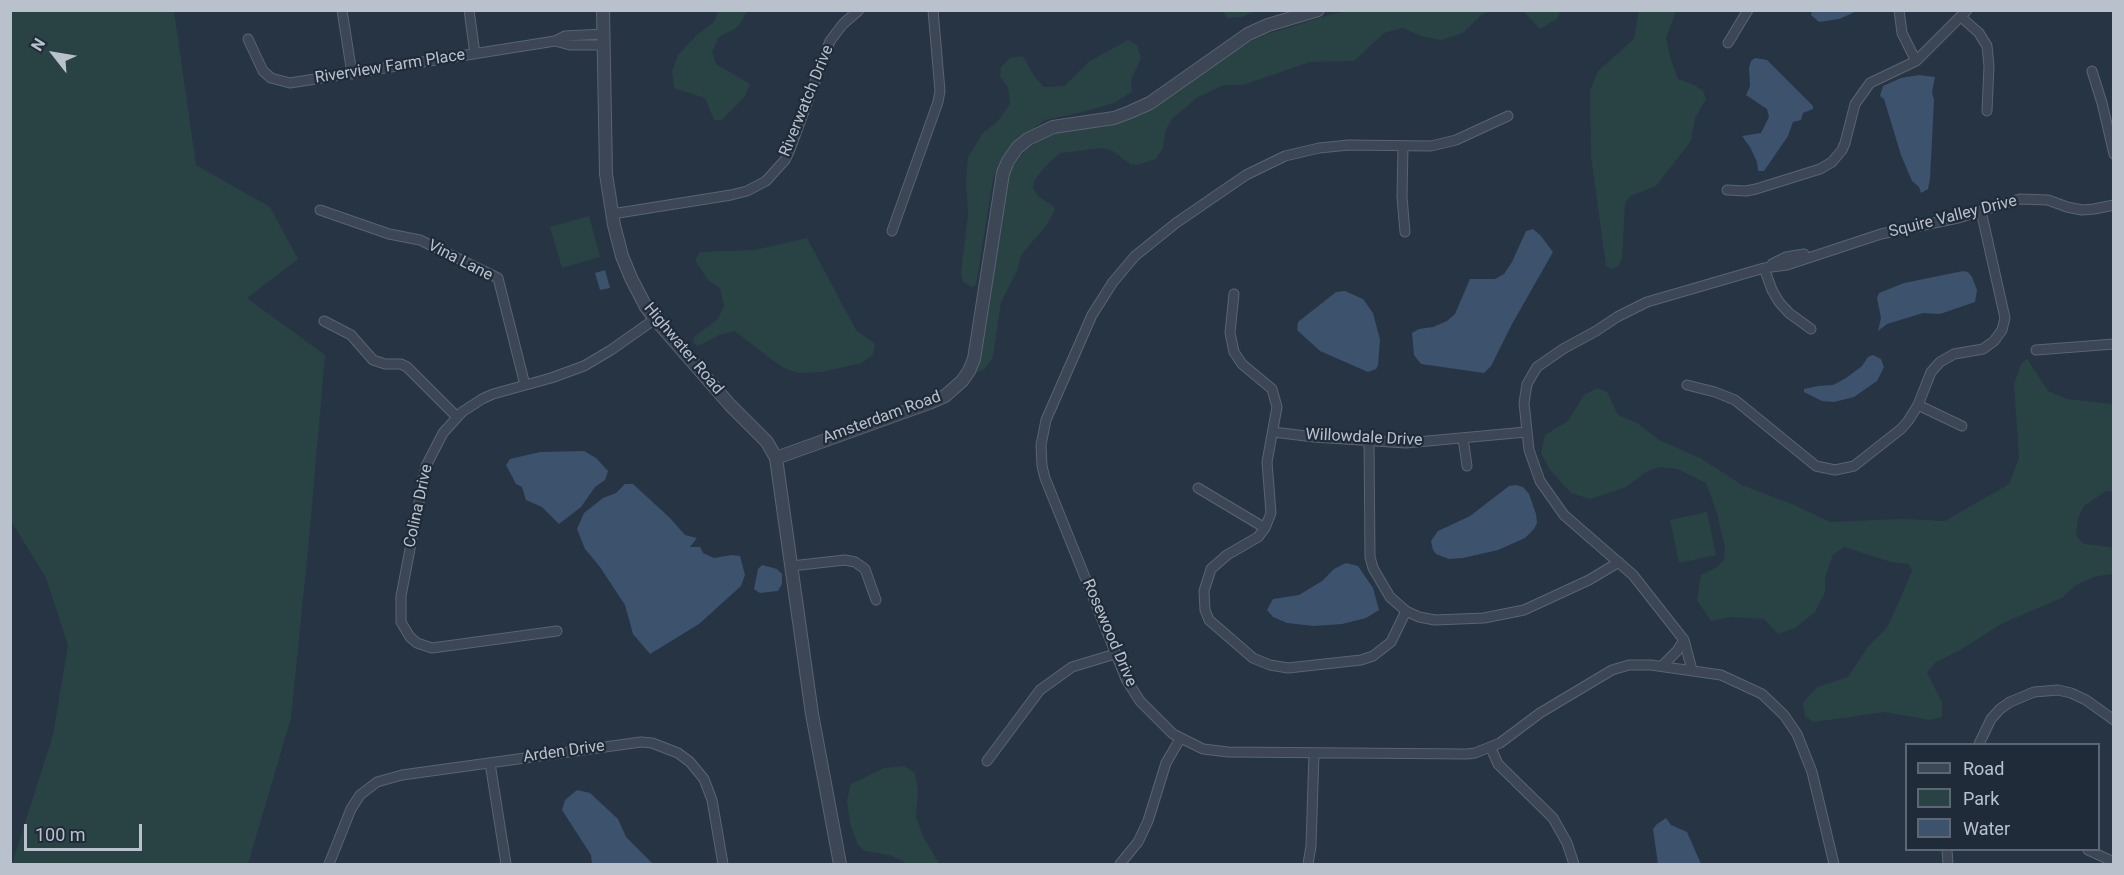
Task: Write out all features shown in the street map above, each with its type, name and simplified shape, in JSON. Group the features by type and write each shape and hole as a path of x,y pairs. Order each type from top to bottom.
{"street":[{"path":"342,10 352,74"},
{"path":"469,10 475,54"},
{"name":"Highwater Road","path":"603,10 606,174 622,256 646,307 655,319 730,405 767,442 776,458"},
{"name":"Riverwatch Drive","path":"612,214 731,195 747,191 766,181 785,160 789,152 830,41 843,24 859,10"},
{"path":"892,231 938,102 933,10"},
{"name":"Amsterdam Road","path":"776,458 929,403 945,396 962,381 974,359 1003,173 1017,148 1028,139 1053,127 1114,118 1150,103 1248,34 1318,10"},
{"path":"1728,44 1748,10"},
{"path":"1899,10 1902,33 1916,61"},
{"path":"1727,190 1746,191 1825,167 1842,150 1859,95 1878,78 1916,61 1964,14 1987,46 1989,66 1987,111"},
{"name":"Riverview Farm Place","path":"248,39 259,67 271,78 290,83 555,41 565,36 603,39"},
{"path":"2092,71 2114,154"},
{"name":"Rosewood Drive","path":"1508,116 1456,140 1431,146 1349,145 1319,148 1285,156 1258,168 1146,245 1113,282 1092,315 1046,420 1041,445 1042,466 1115,654 1126,679 1140,700 1173,734 1197,747 1216,751 1467,754 1491,748 1540,713 1612,670 1639,664 1722,675 1762,694 1785,716 1797,734 1806,756 1834,864"},
{"path":"1403,146 1402,197 1405,232"},
{"name":"Squire Valley Drive","path":"1692,670 1684,640 1633,575 1564,515 1540,481 1529,450 1524,403 1531,376 1545,360 1647,302 1764,268 1787,265 1881,234 1949,220 2020,199 2048,200 2082,210 2114,205"},
{"name":"Vina Lane","path":"320,210 388,234 420,240 498,278 525,385"},
{"path":"1687,385 1735,400 1810,463 1829,469 1854,466 1901,429 1914,414 1931,372 1940,362 1954,354 1983,349 1998,336 2005,318 1982,211"},
{"path":"1764,268 1779,302 1789,313 1811,329"},
{"path":"1234,294 1230,333 1232,346 1242,364 1267,383 1275,396 1277,407 1267,462 1270,513 1265,528 1258,537 1214,565 1208,575 1204,591 1205,610 1209,620 1253,658 1270,666 1288,668 1360,660 1373,656 1391,642 1406,610"},
{"name":"Colina Drive","path":"557,631 432,648 417,643 411,638 401,622 401,596 426,466 443,433 457,417 482,399 584,366 655,319"},
{"path":"324,321 351,335 373,360 385,364 401,364 407,368 457,417"},
{"path":"2036,350 2114,344"},
{"path":"1918,405 1962,426"},
{"name":"Willowdale Drive","path":"1273,432 1406,442 1526,432"},
{"path":"1463,438 1467,466"},
{"path":"1369,441 1370,557 1383,589 1406,610 1419,617 1436,620 1484,618 1510,614 1524,610 1589,580 1619,562"},
{"path":"776,458 812,714 840,864"},
{"path":"1198,488 1265,528"},
{"path":"790,566 845,560 855,562 865,570 876,600"},
{"path":"1662,666 1684,640"},
{"path":"987,761 1040,690 1072,667 1115,654"},
{"path":"1979,743 1991,719 2000,709 2034,692 2058,690 2071,693 2086,700 2114,720"},
{"path":"1120,864 1138,842 1148,821 1166,763 1180,739"},
{"name":"Arden Drive","path":"329,864 351,809 360,795 377,782 402,775 630,742 652,743 668,748 690,762 708,789 723,864"},
{"path":"1491,748 1498,764 1553,818 1568,843 1574,864"},
{"path":"1308,864 1311,846 1314,753"},
{"path":"490,763 506,864"},
{"path":"2092,851 2114,862"}],"green space":[{"path":"11,10 174,11 196,165 270,207 298,259 247,298 325,355 291,718 248,864 12,864 53,735 68,645 46,578 11,521"},
{"path":"1355,10 1491,11 1481,15 1463,33 1441,40 1421,36 1403,28 1384,33 1354,61 1310,62 1243,85 1224,85 1198,97 1173,118 1166,129 1163,148 1156,159 1137,165 1130,164 1113,151 1102,148 1060,153 1044,168 1034,181 1033,188 1039,197 1055,209 1048,223 1021,255 1017,271 1001,302 993,357 985,369 976,373 1009,172 1025,151 1058,132 1109,126 1141,115 1230,52 1261,36 1332,14"},
{"path":"1639,10 1676,11 1666,38 1671,60 1678,79 1703,91 1706,99 1695,118 1691,141 1656,186 1630,196 1625,203 1622,258 1618,267 1611,269 1606,266 1591,156 1590,90 1598,71 1634,39"},
{"path":"718,11 747,11 738,27 719,37 712,51 716,64 750,84 745,96 722,120 714,120 705,98 674,88 672,71 678,55 697,35 714,22"},
{"path":"1223,11 1255,11 1242,17 1227,18"},
{"path":"1523,11 1560,11 1558,18 1540,29"},
{"path":"1128,40 1137,45 1141,58 1131,80 1132,92 1114,103 1045,120 1009,146 993,179 976,285 972,287 963,282 961,271 968,216 966,179 968,157 983,133 997,122 1010,104 1008,87 1000,77 1001,67 1010,58 1023,56 1034,76 1044,87 1064,86 1090,61"},
{"path":"589,216 600,257 562,268 550,227"},
{"path":"807,238 856,330 875,344 873,355 861,363 822,372 798,373 784,368 735,331 719,335 698,346 693,343 694,337 718,319 724,306 720,288 708,280 695,260 700,252 755,250"},
{"path":"2027,359 2048,391 2067,399 2113,404 2113,492 2106,491 2084,506 2078,518 2076,535 2083,544 2110,547 2113,550 2113,574 2097,576 2076,585 2062,598 2003,623 1936,662 1927,673 1942,702 1942,717 1930,720 1885,712 1813,722 1805,716 1803,703 1817,687 1848,677 1867,648 1888,626 1912,571 1909,564 1891,562 1844,547 1833,555 1825,578 1825,592 1815,612 1795,628 1778,634 1764,619 1731,617 1711,621 1697,600 1701,575 1717,567 1724,560 1725,548 1716,510 1706,483 1678,469 1660,467 1646,472 1626,487 1590,499 1571,493 1550,470 1541,453 1545,435 1568,421 1584,395 1597,388 1607,392 1618,415 1637,423 1659,440 1700,458 1744,486 1792,504 1830,522 1902,519 1945,521 2009,484 2019,458 2014,384 2021,364"},
{"path":"1707,512 1716,555 1679,563 1670,520"},
{"path":"904,766 915,773 918,792 916,817 937,864 905,864 890,855 865,851 858,845 850,824 847,800 851,784 884,768"}],"water":[{"path":"1812,10 1857,11 1839,19 1819,22 1811,15"},
{"path":"1755,58 1767,60 1813,106 1813,109 1803,113 1801,120 1793,122 1788,136 1764,171 1758,171 1757,162 1742,136 1761,133 1769,117 1767,109 1746,95 1750,86 1749,68 1751,61"},
{"path":"1919,75 1935,77 1932,92 1934,100 1930,179 1928,189 1921,193 1919,187 1912,181 1901,155 1884,99 1880,96 1883,86 1901,78"},
{"path":"1533,229 1553,252 1491,366 1484,373 1421,364 1414,355 1412,333 1447,321 1455,314 1470,279 1495,279 1504,274 1526,231"},
{"path":"605,270 610,288 600,290 595,273"},
{"path":"1963,271 1968,272 1972,277 1977,290 1975,302 1940,314 1923,313 1887,324 1878,331 1881,318 1877,298 1879,293 1904,283"},
{"path":"1345,291 1363,299 1373,313 1380,340 1378,365 1376,369 1368,372 1320,351 1297,330 1298,322 1336,292"},
{"path":"1873,355 1881,359 1884,367 1877,381 1854,397 1834,402 1822,401 1804,392 1804,389 1833,385 1862,366 1868,357"},
{"path":"584,451 596,458 608,471 605,480 595,487 581,507 559,524 542,507 526,500 522,487 516,484 506,465 510,459 540,452"},
{"path":"625,484 633,484 685,535 697,538 690,547 700,547 703,553 714,558 740,556 745,575 741,586 699,624 650,654 633,634 625,605 585,549 577,529 584,513 603,498 616,493"},
{"path":"1509,486 1523,487 1529,494 1536,514 1537,523 1525,538 1498,550 1463,558 1449,559 1436,554 1431,541 1438,531 1470,516"},
{"path":"1346,563 1358,566 1373,588 1379,610 1366,618 1342,624 1314,626 1287,623 1273,617 1267,610 1273,599 1299,595"},
{"path":"762,565 777,569 782,574 782,584 778,591 760,593 754,589 758,569"},
{"path":"577,790 590,793 618,819 626,837 653,864 592,864 591,855 562,810 565,800"},
{"path":"1666,818 1671,825 1687,832 1701,864 1658,864 1653,829"}]}
